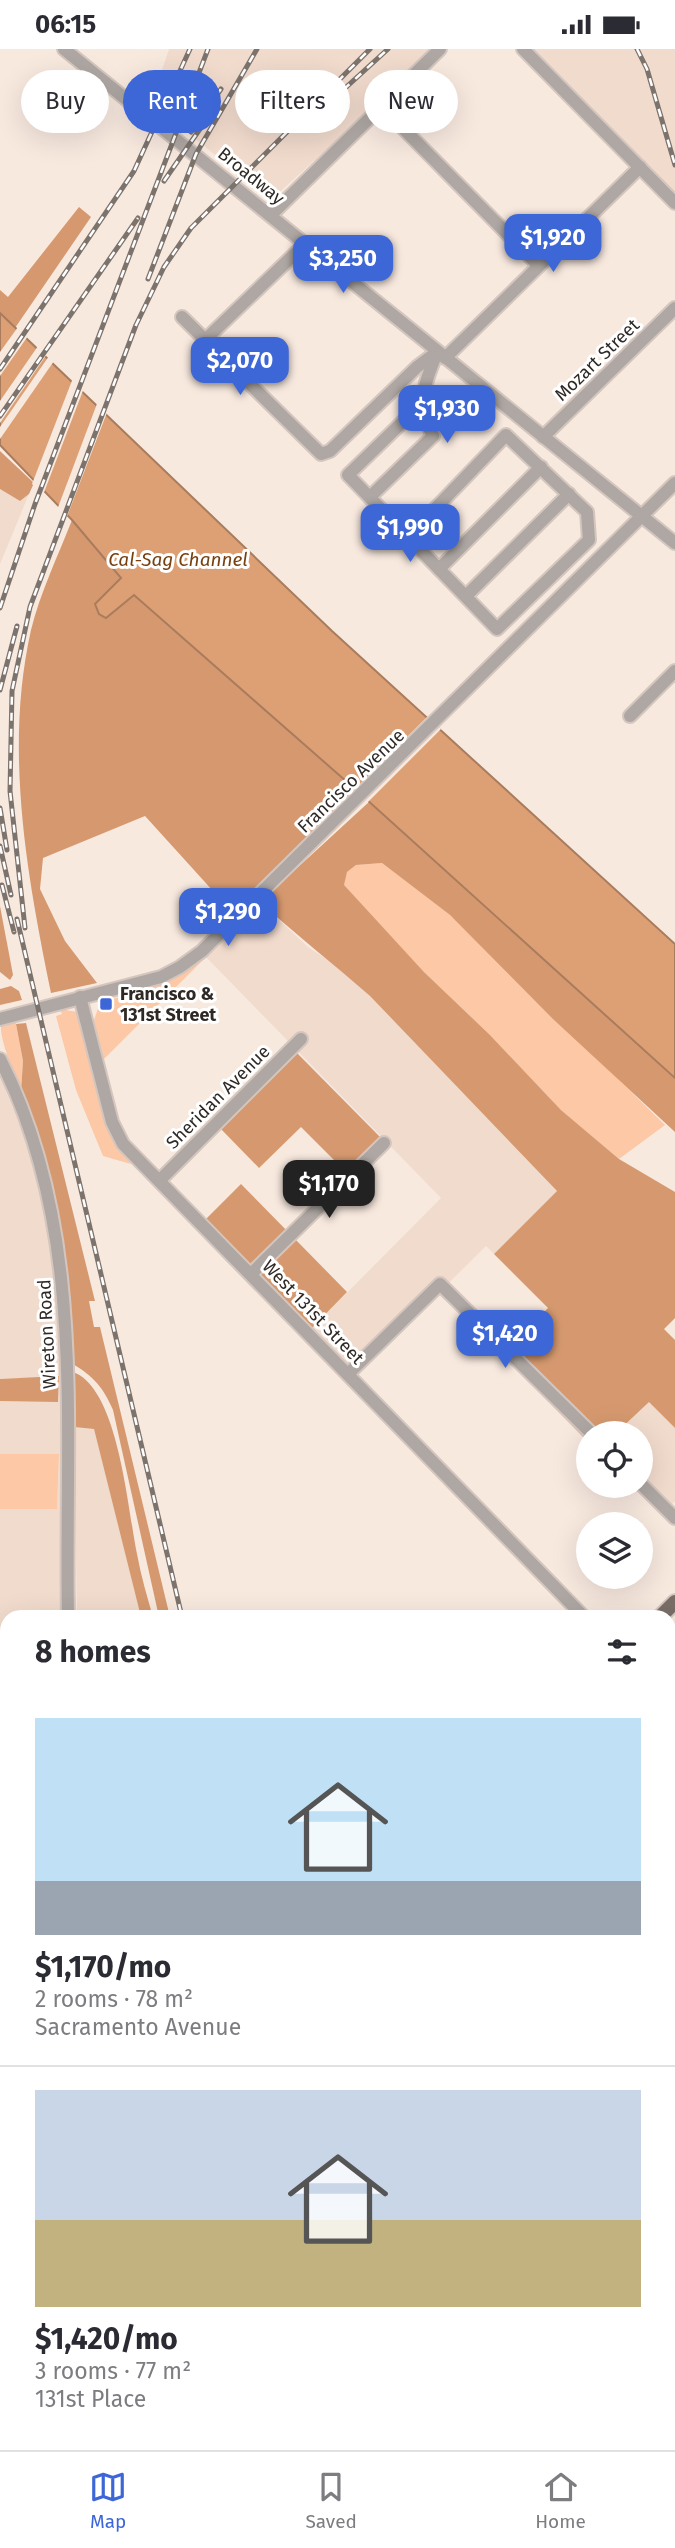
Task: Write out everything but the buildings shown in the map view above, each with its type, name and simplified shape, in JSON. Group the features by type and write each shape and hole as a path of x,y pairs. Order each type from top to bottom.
{"street":[{"name":"Broadway","path":"64,49 675,544"},
{"path":"419,70 440,49"},
{"path":"523,49 675,203"},
{"path":"271,215 364,125"},
{"path":"408,133 538,265"},
{"path":"182,317 321,454 330,451 417,367 441,355 640,167"},
{"path":"205,340 306,243"},
{"name":"Mozart Street","path":"543,437 675,308"},
{"path":"370,497 433,436 421,404 422,387 441,355"},
{"path":"408,537 506,435 587,512 589,540 497,629 348,475 421,404"},
{"path":"517,445 532,428"},
{"path":"439,569 541,467"},
{"name":"Francisco Avenue","path":"0,1019 161,977 202,951 675,483"},
{"path":"466,596 569,493"},
{"path":"630,716 675,671"},
{"name":"West 131st Street","path":"80,997 116,1132 123,1144 577,1610"},
{"name":"Sheridan Avenue","path":"160,1180 301,1039"},
{"name":"Wireton Road","path":"0,1059 42,1169 61,1261 69,1383 68,1610"},
{"path":"251,1274 384,1143"},
{"path":"348,1374 440,1284 580,1421"},
{"path":"653,1496 675,1518"}],"shaded area":[{"path":"169,49 437,49 414,70 364,70 364,115 350,128 350,70 235,70 235,133 345,133 271,200 188,133 221,133 221,70 162,70"},
{"path":"533,49 675,49 675,196"},
{"path":"79,207 91,217 15,328 0,313 0,290 8,297"},
{"path":"0,451 34,483 29,494 20,501 0,489"},
{"path":"0,489 20,501 29,494 0,564"},
{"path":"72,520 121,579 96,604 106,618 133,594 355,789 233,913 145,816 43,858 40,889 65,941 97,983 51,993 27,858 19,766 19,721 31,630 44,588"},
{"path":"369,802 675,1078 675,1132 553,1019 450,915 382,863 356,865 347,872 344,885 424,972 490,1035 561,1110 619,1159 675,1192 675,1318 664,1329 675,1340 675,1428 649,1402 629,1421 576,1421 576,1430 502,1354 548,1308 494,1254 557,1191 370,996 260,902"},
{"path":"382,863 450,915 665,1125 619,1159 561,1110 490,1035 424,972 343,885 347,872 356,865"},
{"path":"260,902 308,947 337,966 370,996 557,1191 494,1254 486,1246 358,1373 311,1329 441,1198 206,957"},
{"path":"0,906 13,975 10,980 0,972"},
{"path":"206,957 103,1060 94,1020 100,1003 164,983"},
{"path":"11,986 19,991 22,1000 0,1005 0,989"},
{"path":"60,1009 77,1012 112,1139 131,1164 103,1156 76,1090 56,1016 62,1014"},
{"path":"15,1019 23,1061 21,1091 1,1033 3,1024"},
{"path":"26,1023 95,1301 89,1301 94,1327 100,1327 168,1610 157,1610 113,1410 97,1383 73,1364 64,1244 40,1142 21,1091 23,1061 16,1024"},
{"path":"297,1053 380,1137 345,1171 301,1127 259,1168 220,1128"},
{"path":"0,1076 32,1156 47,1211 61,1314 63,1610 0,1610 0,1509 57,1509 59,1455 0,1454 0,1401 58,1401 59,1377 0,1379"},
{"path":"241,1184 347,1292 311,1329 205,1220"},
{"path":"73,1372 89,1383 101,1401 111,1426 151,1610 139,1610 94,1429 74,1427"},
{"path":"59,1376 58,1402 0,1401 0,1379"},
{"path":"649,1401 675,1428 675,1501 661,1515 644,1498 653,1498 653,1421 628,1421"},
{"path":"74,1427 94,1429 139,1610 77,1610"},
{"path":"0,1454 59,1454 57,1509 0,1509"}],"water":[{"name":"Cal-Sag Channel","path":"0,313 332,631 675,944 675,1078 355,789 134,595 106,618 99,614 95,604 121,578 72,520 0,445"}],"pier":[{"path":"18,327 28,336 0,376 0,352"},
{"path":"38,346 47,354 0,423 0,401"},
{"path":"49,356 54,361 0,439 0,427"},
{"path":"73,378 84,388 43,495 32,484"},
{"path":"98,401 108,410 66,519 57,510"},
{"path":"428,716 441,729 366,804 353,791"}],"railway":[{"path":"0,369 134,171 190,49"},
{"path":"0,608 35,504 208,49"},
{"path":"148,279 196,154 257,49"},
{"path":"25,928 10,791 12,691 30,607 136,325 164,267 191,228 370,49"},
{"path":"350,84 388,49"},
{"path":"637,49 647,69 675,165"},
{"path":"164,181 197,133"},
{"path":"0,416 138,218"},
{"path":"0,690 17,626"},
{"path":"0,808 7,850"},
{"path":"0,846 11,895"},
{"path":"2,885 14,932"},
{"path":"17,919 180,1610"}],"place":[{"name":"Francisco & 131st Street","path":"106,1004"}]}
